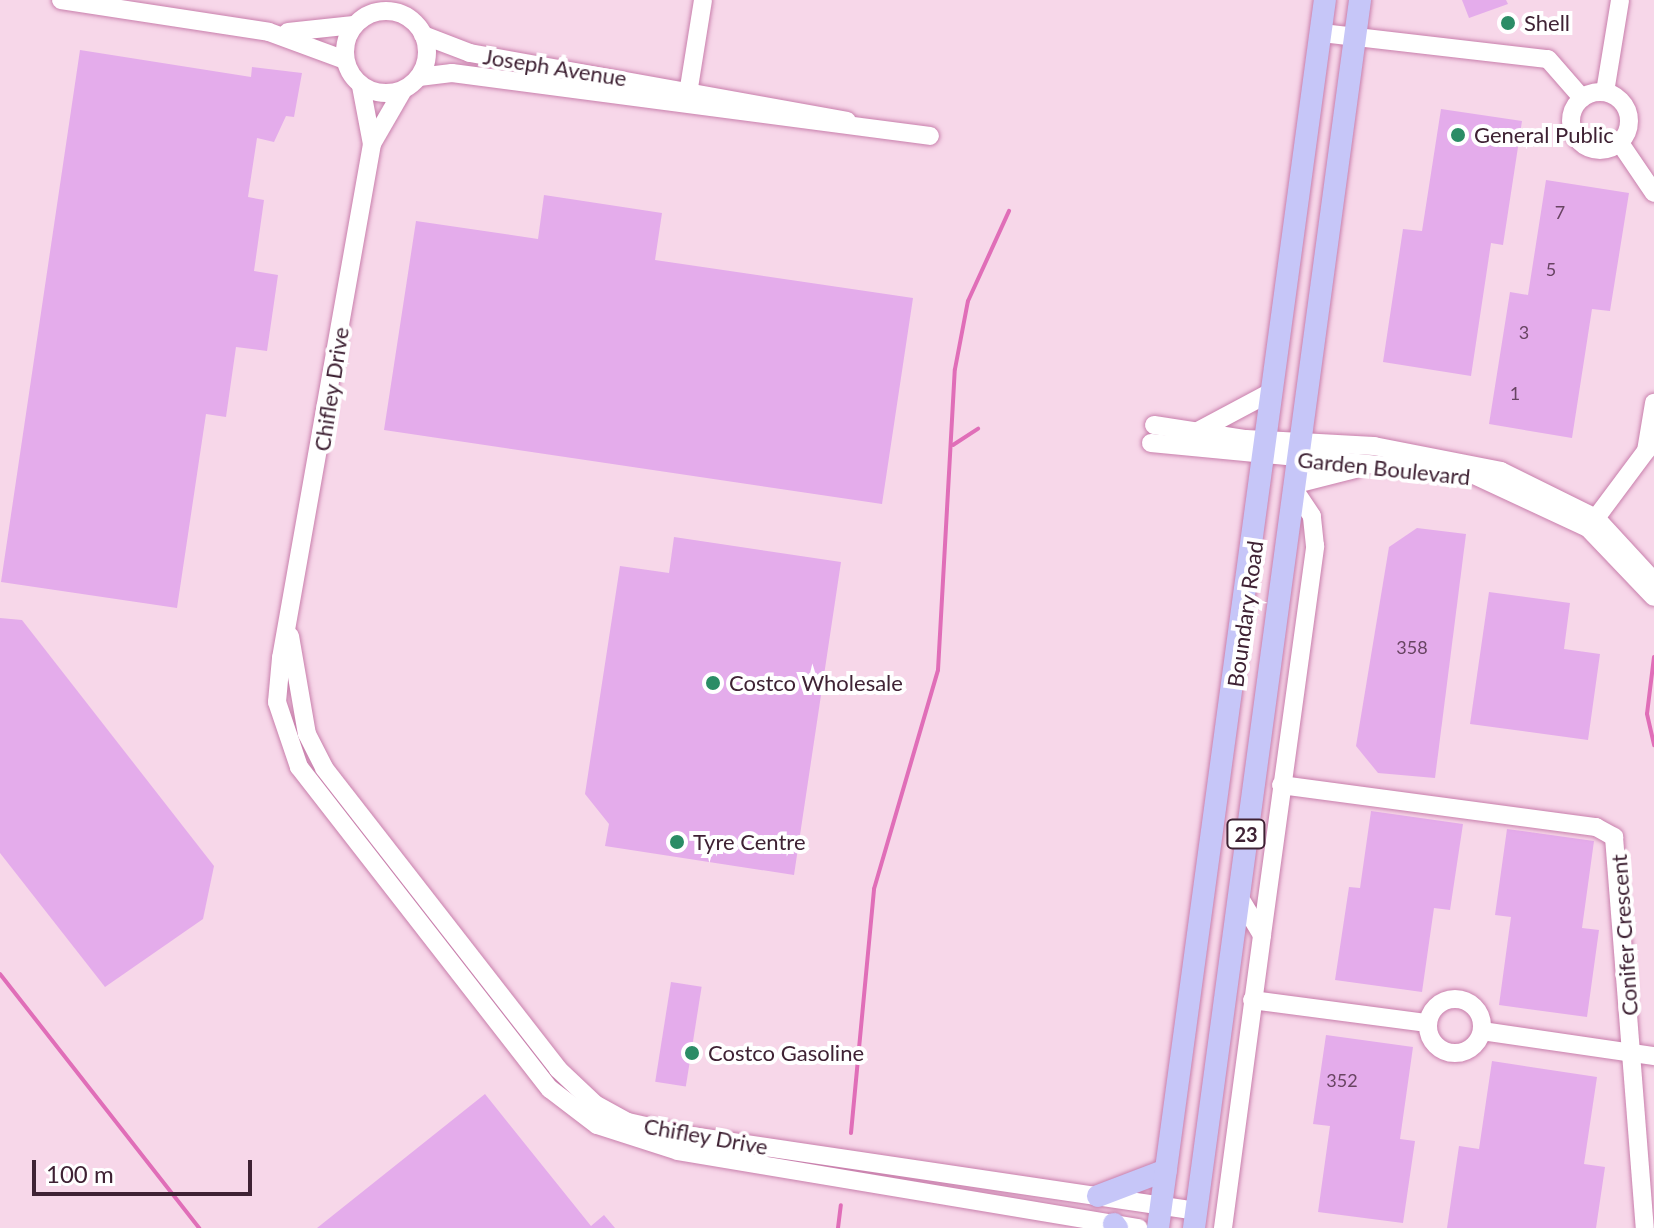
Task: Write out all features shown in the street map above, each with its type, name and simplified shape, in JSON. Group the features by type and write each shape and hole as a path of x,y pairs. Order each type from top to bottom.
{"main road":[{"path":"1324,17 1347,0"},
{"name":"Boundary Road","path":"1195,1220 1360,0"},
{"name":"Boundary Road","path":"1160,1217 1324,17"},
{"path":"1098,1196 1166,1170"}],"street":[{"path":"61,0 269,32 345,60 361,86 403,90 419,77 427,57 423,35 406,8 377,6 354,25 269,32"},
{"path":"687,97 703,0"},
{"path":"1605,92 1620,0"},
{"path":"1324,17 1356,33 1548,59 1582,98"},
{"path":"345,60 354,25"},
{"name":"Joseph Avenue","path":"423,35 470,53 687,97 930,136"},
{"name":"Joseph Avenue","path":"419,77 452,73 687,97"},
{"name":"Chifley Drive","path":"361,86 372,144 277,702 299,767 568,1107 636,1141 678,1151 1139,1228"},
{"name":"Chifley Drive","path":"372,144 403,90"},
{"path":"1605,92 1582,98 1571,116 1575,137 1601,151 1620,143"},
{"path":"1605,92 1628,112 1620,143 1654,193"},
{"path":"1195,432 1244,413 1273,391"},
{"path":"1592,523 1646,451 1654,403"},
{"path":"1195,432 1266,450 1153,434 1195,432"},
{"name":"Garden Boulevard","path":"1266,450 1454,457 1546,488 1592,523 1654,581"},
{"name":"Garden Boulevard","path":"1299,450 1369,468 1472,474 1592,523 1654,597"},
{"path":"1223,1228 1316,537 1295,487 1369,468"},
{"name":"Chifley Drive","path":"290,633 304,722 324,768 558,1069 595,1104 685,1135 1098,1196 1160,1217 1195,1220"},
{"name":"Conifer Crescent","path":"1281,785 1607,830 1618,846 1645,1228"},
{"path":"1238,895 1262,935"},
{"path":"1459,999 1480,1014 1482,1031 1475,1046 1451,1053 1436,1046 1427,1023 1441,1002 1459,999"},
{"path":"1252,1000 1427,1023"},
{"path":"1482,1031 1654,1056"}],"building":[{"path":"1462,0 1506,0 1508,4 1469,18"},
{"path":"80,50 251,77 252,67 302,73 294,117 286,116 274,142 257,138 248,197 264,200 254,271 278,275 267,351 236,347 226,417 206,414 177,608 1,582"},
{"path":"1441,109 1522,121 1503,245 1491,243 1471,376 1383,362 1403,229 1422,231"},
{"path":"1546,180 1629,193 1610,311 1592,309 1572,438 1489,424 1510,292 1528,295"},
{"path":"544,195 662,213 655,260 913,298 882,504 384,430 416,221 538,239"},
{"path":"1417,528 1466,534 1435,778 1378,773 1356,746 1389,547"},
{"name":"Costco Wholesale","path":"674,537 841,562 794,875 605,846 609,824 585,794 620,566 669,573"},
{"path":"1489,592 1570,603 1564,649 1600,654 1588,740 1470,724"},
{"path":"0,618 22,620 214,866 203,919 105,987 0,853"},
{"path":"1371,811 1463,824 1450,910 1434,908 1422,992 1335,980 1349,887 1360,888"},
{"path":"1507,829 1594,841 1582,928 1599,930 1587,1017 1499,1005 1511,917 1495,915"},
{"path":"671,982 702,987 686,1087 655,1082"},
{"path":"1326,1035 1413,1047 1400,1139 1415,1141 1403,1223 1318,1212 1330,1126 1313,1124"},
{"path":"1492,1061 1597,1077 1584,1164 1605,1167 1596,1228 1447,1228 1459,1146 1479,1149"},
{"path":"485,1094 591,1226 604,1215 615,1228 317,1228"}],"waterway":[{"path":"851,1133 874,889 938,670 955,369 968,301 1009,211"},
{"path":"953,445 978,429"},
{"path":"1654,657 1647,714 1654,745"},
{"path":"0,974 199,1228"},
{"path":"838,1228 841,1205"}],"place":[{"name":"Shell","path":"1508,23"},
{"name":"General Public","path":"1458,135"},
{"name":"Costco Wholesale","path":"713,683"},
{"name":"Tyre Centre","path":"677,842"},
{"name":"Costco Gasoline","path":"692,1053"}]}
